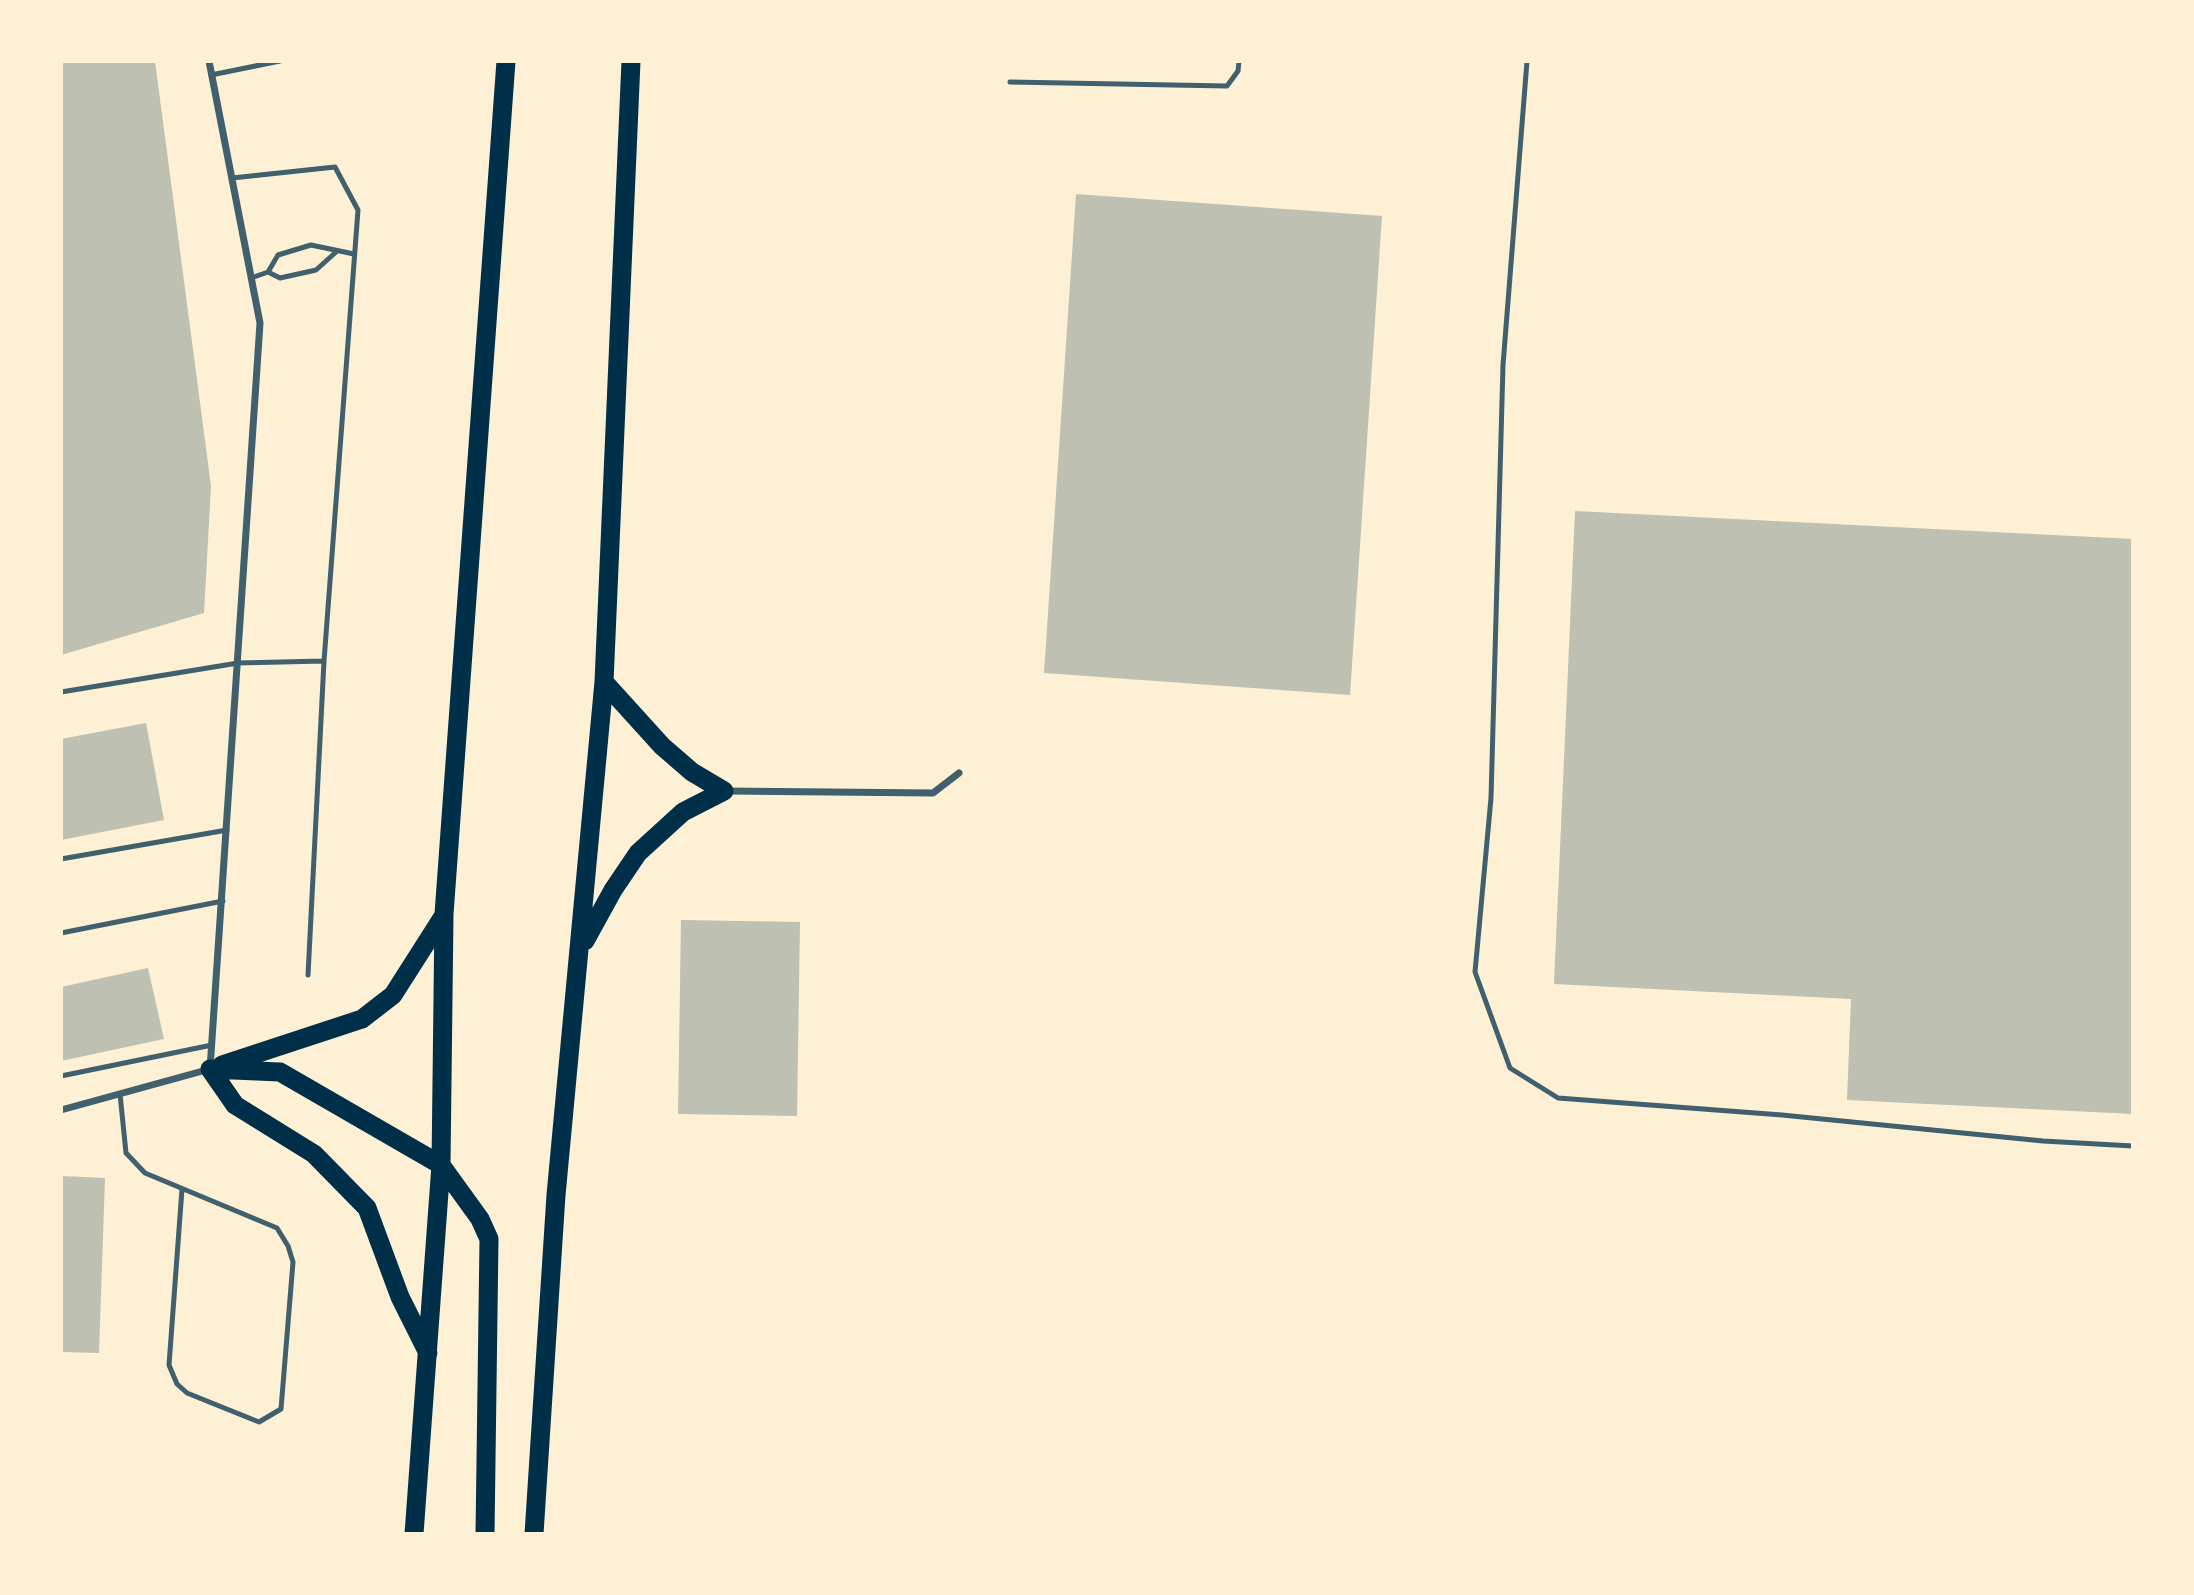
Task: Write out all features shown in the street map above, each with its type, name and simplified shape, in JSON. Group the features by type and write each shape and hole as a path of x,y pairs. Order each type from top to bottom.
{"highway":[{"path":"414,1534 440,1165 444,914 506,61"},
{"path":"534,1534 556,1195 604,682 631,61"},
{"path":"604,682 662,746 692,772 724,791"},
{"path":"580,950 613,890 638,853 683,812 724,791"},
{"path":"210,1069 362,1019 394,995 444,914"},
{"path":"210,1069 280,1072 440,1165 480,1219 489,1239 485,1534"},
{"path":"210,1069 235,1105 314,1154 367,1208 400,1297 428,1354"}],"street":[{"path":"61,1110 210,1069 260,323 209,61"},
{"path":"724,791 933,793 959,773"}],"lane":[{"path":"211,75 280,61"},
{"path":"1010,82 1227,86 1238,71 1239,61"},
{"path":"1527,61 1503,365 1491,798 1475,972 1510,1068 1558,1098 1782,1115 2043,1142 2133,1146"},
{"path":"232,178 335,167 358,211 324,661 308,975"},
{"path":"251,278 268,272 278,255 311,246 354,254"},
{"path":"268,272 279,278 316,270 336,252"},
{"path":"61,692 238,663 324,661"},
{"path":"61,859 227,830"},
{"path":"61,933 223,901"},
{"path":"61,1076 212,1045"},
{"path":"120,1094 126,1153 145,1173 277,1228 288,1245 293,1262 281,1409 259,1423 187,1394 177,1384 169,1365 182,1189"}],"building":[{"path":"61,61 155,61 211,486 204,613 61,655"},
{"path":"1076,194 1382,216 1350,695 1044,673"},
{"path":"1575,511 2133,539 2133,1114 1847,1100 1851,999 1554,984"},
{"path":"146,723 164,820 61,840 61,739"},
{"path":"681,920 800,922 797,1116 678,1114"},
{"path":"148,968 164,1039 61,1061 61,987"},
{"path":"61,1176 105,1178 99,1353 61,1352"}]}
